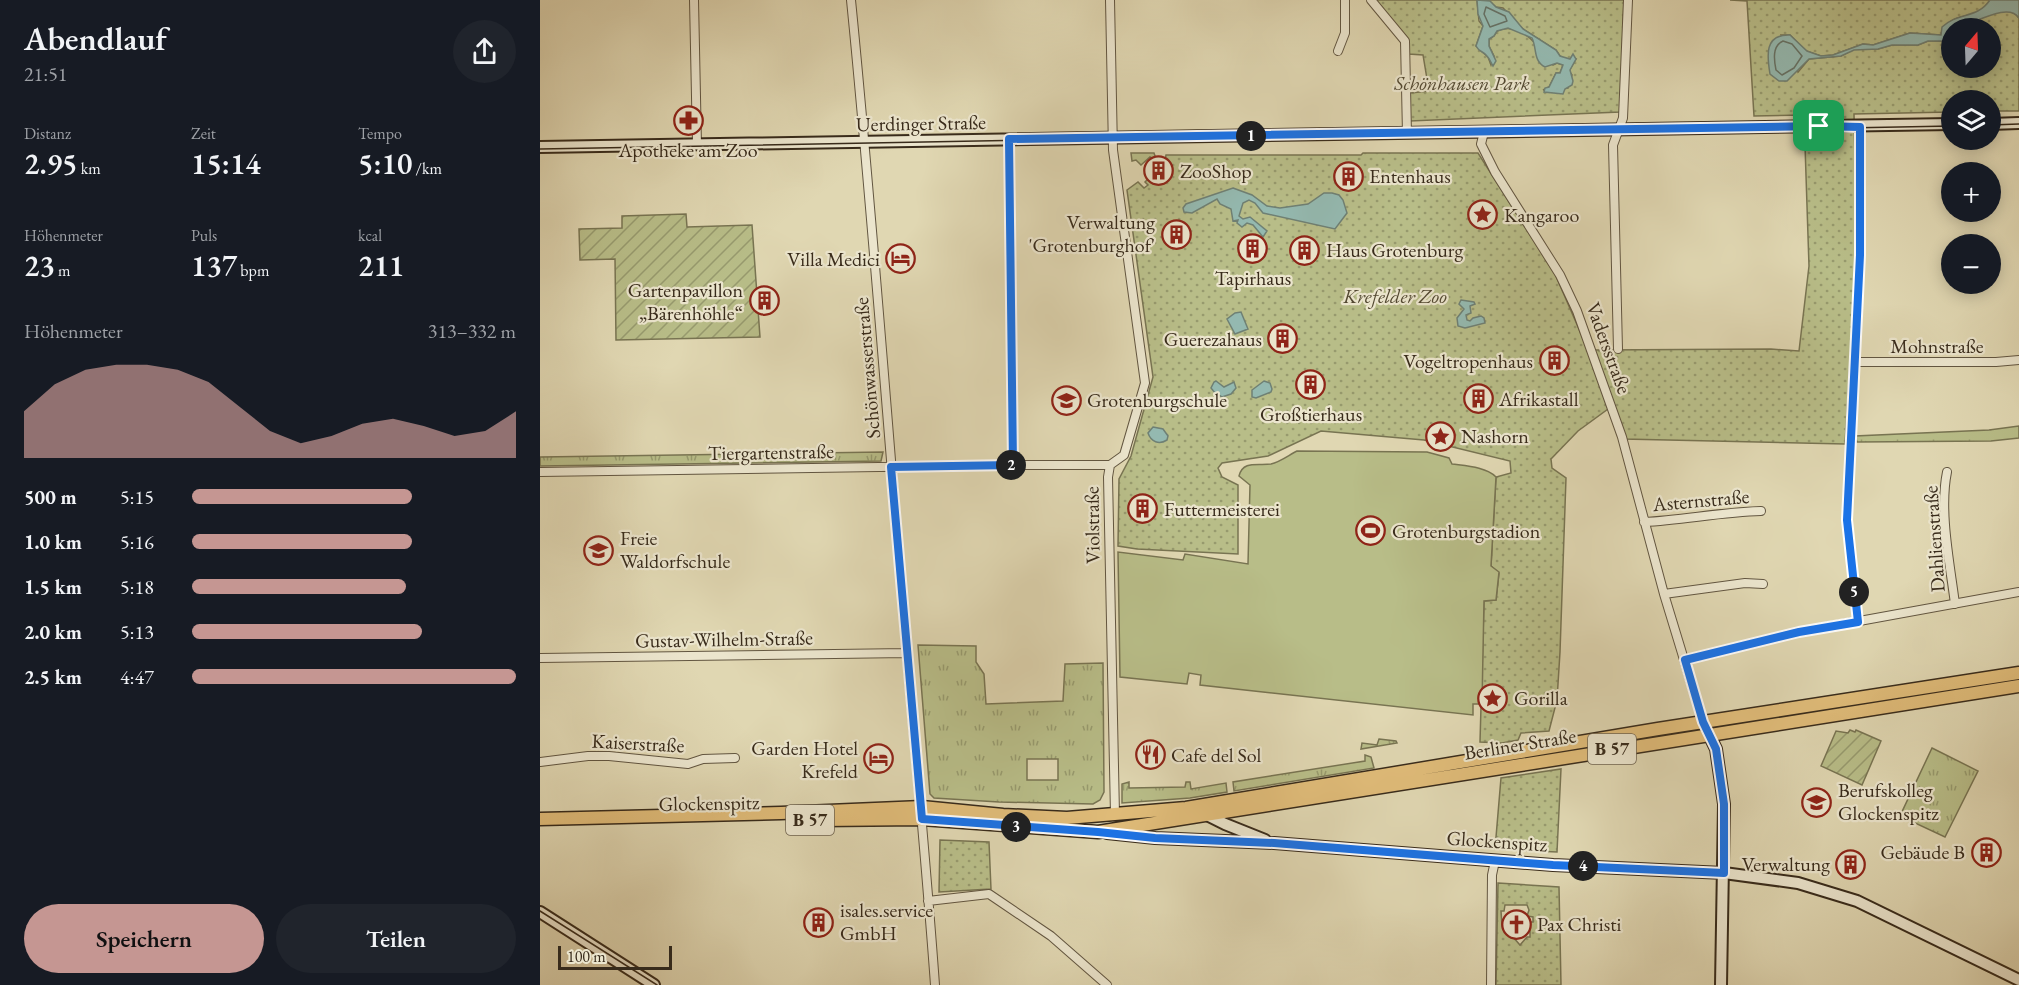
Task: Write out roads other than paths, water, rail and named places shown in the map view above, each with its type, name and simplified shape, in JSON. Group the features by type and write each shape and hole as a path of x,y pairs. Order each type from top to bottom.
{"main road":[{"path":"2001,124 2019,123"},
{"name":"Uerdinger Straße","path":"540,147 1941,124"},
{"name":"Berliner Straße","path":"1098,832 2019,673"},
{"name":"Berliner Straße","path":"1114,815 1186,808 1706,728 2019,686"},
{"name":"Vadersstraße","path":"1706,728 1716,749 1724,804 1721,985"},
{"name":"Glockenspitz","path":"1186,808 1206,814 1274,843"},
{"name":"Glockenspitz","path":"540,819 781,813 922,813 1067,818 1114,815"},
{"name":"Glockenspitz","path":"540,826 810,820 922,813 1155,838 1274,843 1495,861 1724,873 1798,883 1857,901 2019,980"},
{"path":"540,912 654,985"}],"street":[{"path":"694,0 697,145"},
{"name":"Schönwasserstraße","path":"851,0 865,142 935,985"},
{"name":"Violstraße","path":"1110,0 1112,138 1145,382 1124,454 1110,465 1107,477 1114,815"},
{"path":"1338,51 1345,33 1345,0"},
{"path":"1371,0 1406,42 1407,134"},
{"name":"Vadersstraße","path":"1618,349 1613,145 1623,118 1628,0"},
{"path":"1858,622 1847,520 1860,255 1860,126"},
{"name":"Vadersstraße","path":"1484,132 1480,144 1560,275 1577,311 1622,437 1664,594 1706,728"},
{"path":"1009,139 1013,465"},
{"name":"Mohnstraße","path":"1855,362 2019,360"},
{"name":"Tiergartenstraße","path":"540,472 1110,465"},
{"name":"Dahlienstraße","path":"1947,472 1944,487 1947,538 1955,603"},
{"name":"Asternstraße","path":"1644,522 1761,511"},
{"path":"1664,594 1745,582 1763,584"},
{"name":"Dahlienstraße","path":"1685,660 1799,632 2019,592"},
{"name":"Gustav-Wilhelm-Straße","path":"540,658 908,653"},
{"name":"Kaiserstraße","path":"540,762 588,756 609,756 688,765 703,759 735,758"},
{"path":"1491,985 1492,875 1495,861"},
{"path":"928,901 989,894 1051,936 1107,985"}],"water":[{"path":"1477,0 1490,1 1496,7 1509,12 1523,29 1556,50 1560,56 1570,59 1573,54 1576,59 1570,70 1572,85 1565,89 1563,94 1544,92 1556,73 1560,73 1563,65 1557,63 1545,67 1537,58 1532,38 1508,28 1497,31 1489,39 1489,46 1496,61 1493,66 1488,57 1476,46 1483,26 1478,14"},
{"path":"1990,0 2019,0 2019,18 2013,13 2006,12 1983,18 1957,18 1985,6"},
{"path":"1910,33 1941,35 1941,41 1854,50 1841,56 1809,59 1787,81 1779,81 1770,74 1768,53 1771,42 1775,38 1790,35 1807,51 1821,56 1833,55 1863,44 1873,45"},
{"path":"1233,188 1252,195 1267,206 1280,208 1308,204 1324,193 1332,193 1339,195 1343,200 1347,213 1335,229 1263,213 1255,203 1249,200 1243,203 1239,216 1243,219 1250,217 1267,231 1263,237 1253,225 1247,223 1242,227 1237,223 1238,220 1233,221 1231,209 1220,204 1217,199 1192,213 1184,212 1183,208 1186,204"},
{"path":"1461,300 1475,304 1470,306 1471,313 1466,315 1467,320 1481,316 1485,323 1465,328 1458,326 1457,318 1464,309 1459,304"},
{"path":"1241,312 1248,329 1235,334 1227,319"},
{"path":"1216,381 1224,387 1234,382 1236,388 1231,394 1222,397 1211,388"},
{"path":"1264,381 1270,383 1271,392 1256,398 1252,397 1252,390"},
{"path":"1153,427 1163,429 1168,436 1167,440 1158,442 1151,439 1148,433"}],"tram line":[{"path":"2001,125 2019,124"},
{"path":"540,149 1089,139 1122,141 1281,139 1941,126"},
{"path":"540,911 657,985"}],"place":[{"name":"Apotheke am Zoo","path":"688,120"},
{"name":"ZooShop","path":"1159,171"},
{"name":"Entenhaus","path":"1348,176"},
{"name":"Kangaroo","path":"1483,215"},
{"name":"Verwaltung 'Grotenburghof'","path":"1176,234"},
{"name":"Tapirhaus","path":"1253,248"},
{"name":"Haus Grotenburg","path":"1305,250"},
{"name":"Villa Medici","path":"901,259"},
{"name":"Gartenpavillon „Bärenhöhle“","path":"764,301"},
{"name":"Guerezahaus","path":"1283,339"},
{"name":"Vogeltropenhaus","path":"1554,361"},
{"name":"Großtierhaus","path":"1311,384"},
{"name":"Afrikastall","path":"1478,399"},
{"name":"Grotenburgschule","path":"1066,400"},
{"name":"Nashorn","path":"1440,436"},
{"name":"Futtermeisterei","path":"1143,509"},
{"name":"Grotenburgstadion","path":"1371,531"},
{"name":"Freie Waldorfschule","path":"599,550"},
{"name":"Gorilla","path":"1493,698"},
{"name":"Cafe del Sol","path":"1150,755"},
{"name":"Garden Hotel Krefeld","path":"879,759"},
{"name":"Berufskolleg Glockenspitz","path":"1817,802"},
{"name":"Gebäude B","path":"1986,852"},
{"name":"Verwaltung","path":"1851,864"},
{"name":"isales.service GmbH","path":"819,922"},
{"name":"Pax Christi","path":"1516,924"}],"park label":[{"name":"Schönhausen Park","path":"1462,83"},
{"name":"Krefelder Zoo","path":"1395,296"}]}
